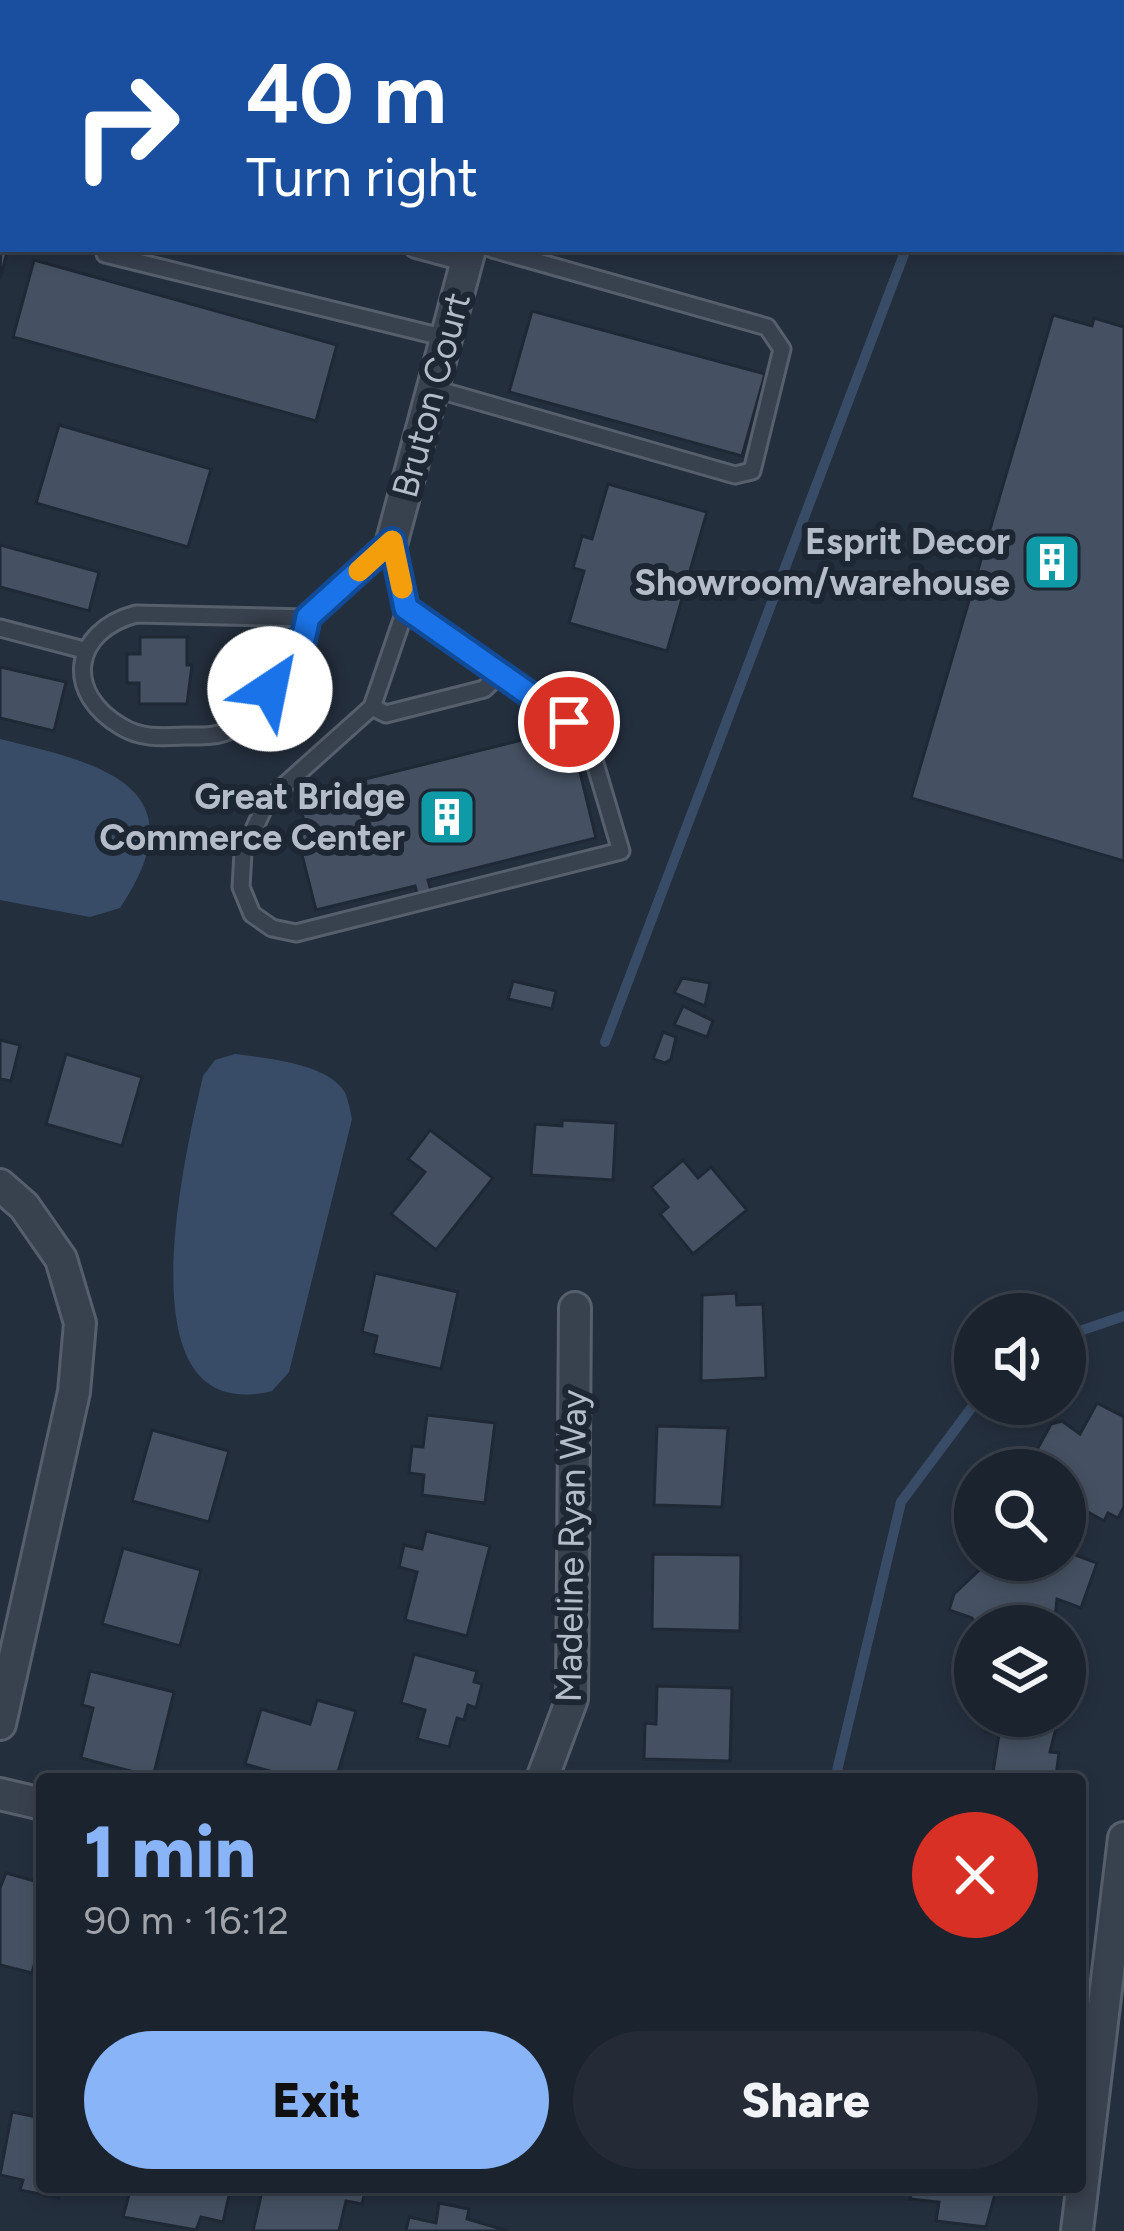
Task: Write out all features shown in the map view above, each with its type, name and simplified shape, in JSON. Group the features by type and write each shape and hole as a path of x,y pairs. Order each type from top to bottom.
{"street":[{"name":"Bruton Court","path":"392,541 446,338 476,254"},
{"path":"0,1185 45,1232 73,1289 80,1323 74,1392 0,1724"},
{"name":"Madeline Ryan Way","path":"544,1773 572,1699 575,1308"},
{"path":"0,1794 36,1803"},
{"path":"1086,2175 1117,1984 1124,1838"},
{"path":"1077,2231 1083,2193"}],"lane":[{"path":"105,254 446,338"},
{"path":"432,388 735,476 752,471 782,350 767,327 476,254"},
{"path":"392,541 406,608 372,706 267,801 252,829 241,887 252,914 272,928 296,933 621,851 589,743 569,722 406,608"},
{"path":"308,617 136,614 110,621 84,650 82,675 89,692 120,727 161,738 217,735 251,714 303,640 308,617 392,541"},
{"path":"0,628 84,650"},
{"path":"372,706 386,714 484,689 501,673"}],"water":[{"path":"0,739 102,770 128,786 144,806 150,833 143,866 120,908 90,917 0,900"},
{"path":"235,1054 294,1063 324,1074 344,1091 352,1119 289,1372 272,1391 224,1391 194,1368 178,1328 173,1276 177,1219 195,1113 203,1076 215,1060"}],"building":[{"path":"34,260 337,345 316,421 13,337"},
{"path":"532,311 765,374 742,456 509,392"},
{"name":"Esprit Decor Showroom/warehouse","path":"1053,315 1092,326 1094,318 1124,327 1124,861 911,798"},
{"path":"59,425 211,469 188,547 36,503"},
{"path":"608,484 707,512 667,651 569,623 584,571 573,568 582,536 592,539"},
{"path":"0,545 99,572 89,611 0,587"},
{"path":"140,637 187,637 187,665 192,665 187,704 139,704 139,683 127,683 127,654 140,654"},
{"path":"0,667 66,682 54,731 0,718"},
{"name":"Great Bridge Commerce Center","path":"542,735 545,749 561,744 565,763 577,760 596,838 428,880 432,894 418,897 415,886 316,910 295,827 305,824 301,810 317,805 313,792"},
{"path":"682,978 710,983 705,1006 674,993"},
{"path":"513,981 556,991 552,1009 508,999"},
{"path":"683,1006 713,1021 707,1037 674,1025"},
{"path":"663,1032 676,1037 671,1059 665,1063 653,1059"},
{"path":"0,1040 20,1045 11,1081 0,1079"},
{"path":"66,1054 142,1077 122,1146 46,1124"},
{"path":"562,1120 616,1123 613,1180 531,1175 535,1124 562,1126"},
{"path":"430,1130 493,1178 436,1250 391,1214 425,1172 408,1159"},
{"path":"683,1160 698,1178 711,1167 747,1210 693,1254 660,1214 668,1207 651,1187"},
{"path":"375,1273 458,1292 441,1369 373,1354 377,1336 362,1332"},
{"path":"736,1293 737,1305 763,1304 766,1378 701,1381 702,1295"},
{"path":"1097,1403 1124,1417 1124,1507 1118,1518 1108,1513 1104,1521 1086,1511 1086,1449 1037,1449 1050,1425 1068,1425 1080,1434"},
{"path":"427,1415 495,1423 485,1503 422,1495 424,1475 409,1473 412,1446 423,1447"},
{"path":"657,1426 728,1428 722,1507 654,1505"},
{"path":"152,1430 229,1451 209,1522 132,1501"},
{"path":"426,1531 490,1546 467,1636 405,1620 417,1572 399,1567 404,1545 422,1549"},
{"path":"123,1548 201,1570 180,1646 102,1624"},
{"path":"653,1554 741,1555 740,1631 652,1629"},
{"path":"1086,1559 1097,1563 1082,1605 1057,1599 1056,1605 954,1605 954,1612 949,1610 954,1594 968,1581 1086,1581"},
{"path":"414,1654 477,1671 474,1682 482,1684 476,1708 468,1705 464,1720 457,1718 449,1747 417,1739 425,1710 401,1703"},
{"path":"90,1671 174,1692 154,1773 81,1758 93,1708 82,1705"},
{"path":"657,1686 732,1688 730,1761 644,1759 645,1723 656,1724"},
{"path":"317,1700 356,1711 338,1773 277,1773 245,1764 261,1709 310,1724"},
{"path":"999,1737 1054,1737 1050,1752 1059,1753 1056,1773 993,1773"},
{"path":"6,1873 36,1881 32,1973 0,1965 0,1888"},
{"path":"12,2112 36,2117 36,2193 60,2193 59,2198 20,2190 23,2180 0,2175"},
{"path":"129,2193 230,2193 223,2222 201,2217 196,2230 123,2217"},
{"path":"262,2193 365,2193 362,2204 346,2201 339,2231 253,2231"},
{"path":"911,2193 995,2193 986,2227 936,2221 939,2202 910,2199"},
{"path":"439,2203 469,2209 467,2219 508,2231 406,2231 409,2217 436,2223"}],"waterway":[{"path":"605,1042 905,252"},
{"path":"1086,1329 1124,1316"},
{"path":"836,1773 901,1502 959,1425"}],"slow traffic":[{"path":"359,571 392,541 402,588"}],"place":[{"name":"Esprit Decor Showroom/warehouse","path":"1052,562"},
{"name":"Great Bridge Commerce Center","path":"447,817"}],"route":[{"path":"270,689 303,640 308,617 392,541 406,608 569,722"}]}
